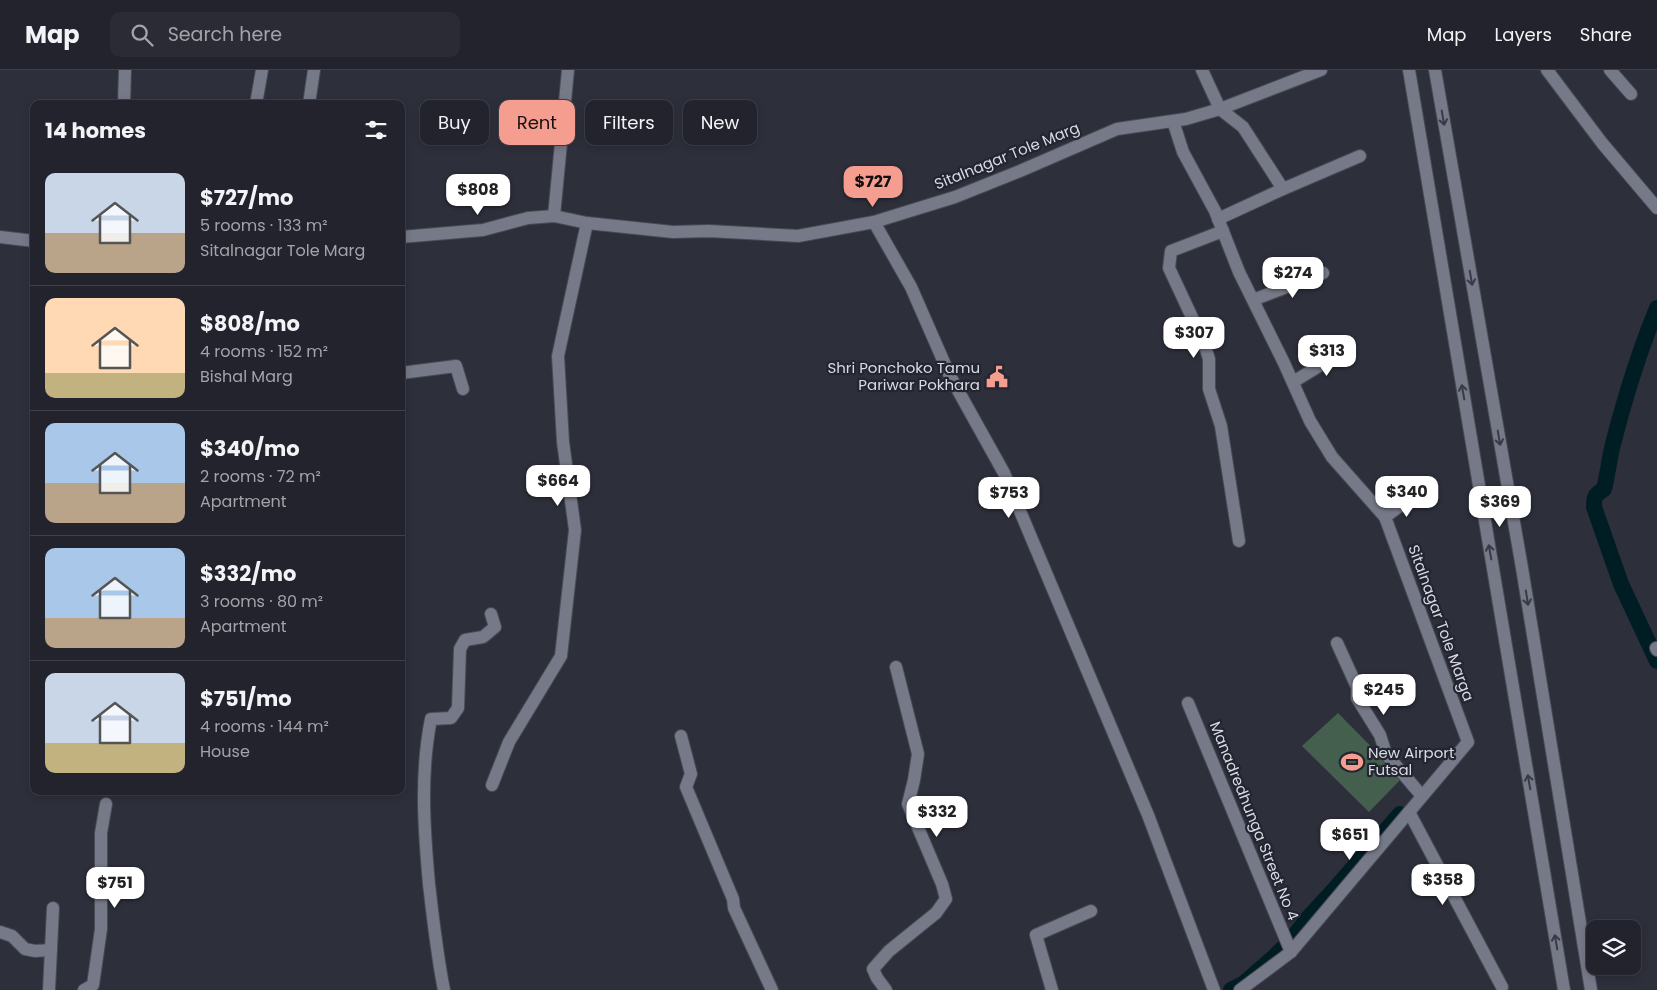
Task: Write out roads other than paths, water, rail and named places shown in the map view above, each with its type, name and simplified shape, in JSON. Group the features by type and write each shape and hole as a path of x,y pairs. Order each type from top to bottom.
{"street":[{"path":"124,100 125,70"},
{"path":"257,100 262,70"},
{"path":"310,100 314,70"},
{"path":"554,216 568,70"},
{"path":"1202,70 1220,109 1243,127 1283,189"},
{"name":"Sitalnagar Tole Marg","path":"405,237 484,230 528,218 554,216 587,223 672,232 709,231 798,236 874,222 955,197 1116,129 1173,121 1220,109 1301,74 1321,70"},
{"path":"1409,70 1564,990"},
{"path":"1435,70 1522,568 1591,990"},
{"path":"1547,70 1602,142 1657,208"},
{"path":"1610,70 1631,94"},
{"name":"Sitalnagar Tole Marga","path":"1173,121 1183,152 1221,225 1238,272 1293,382 1310,421 1332,456 1385,517 1468,742 1422,796"},
{"path":"1238,541 1221,426 1209,389 1209,360 1204,343 1169,268 1171,252 1283,189 1360,156"},
{"path":"874,222 911,287 950,376 1004,473 1148,815 1214,990"},
{"path":"492,785 509,742 561,656 575,530 563,442 558,356 587,223"},
{"path":"0,237 30,241"},
{"path":"1252,300 1323,273"},
{"path":"1293,382 1347,349"},
{"path":"405,372 456,366 463,389"},
{"path":"1385,517 1412,497"},
{"path":"444,990 439,965 426,849 423,795 428,735 431,720 451,718 458,708 460,649 465,640 483,637 495,627 491,614"},
{"path":"1244,989 1291,952 1422,796 1386,754 1380,735 1356,698 1356,687 1337,643"},
{"path":"886,990 876,978 873,969 889,951 936,913 946,900 942,884 908,804 918,754 896,667"},
{"name":"Manadredhunga Street No 4","path":"1188,703 1291,952"},
{"path":"681,736 690,774 686,787 733,899 734,908 772,990"},
{"path":"84,990 93,985 101,929 101,833 106,804"},
{"path":"1409,812 1502,987"},
{"path":"49,990 53,908"},
{"path":"1052,990 1036,935 1091,911"},
{"path":"0,932 12,936 25,949 35,951 51,950"}],"waterway":[{"path":"1657,308 1638,358 1622,409 1604,489 1594,500 1594,507 1621,584 1657,661"},
{"path":"1231,990 1243,984 1291,940 1400,814"}],"place":[{"name":"Shri Ponchoko Tamu Pariwar Pokhara","path":"997,377"},
{"name":"New Airport Futsal","path":"1352,762"}]}
